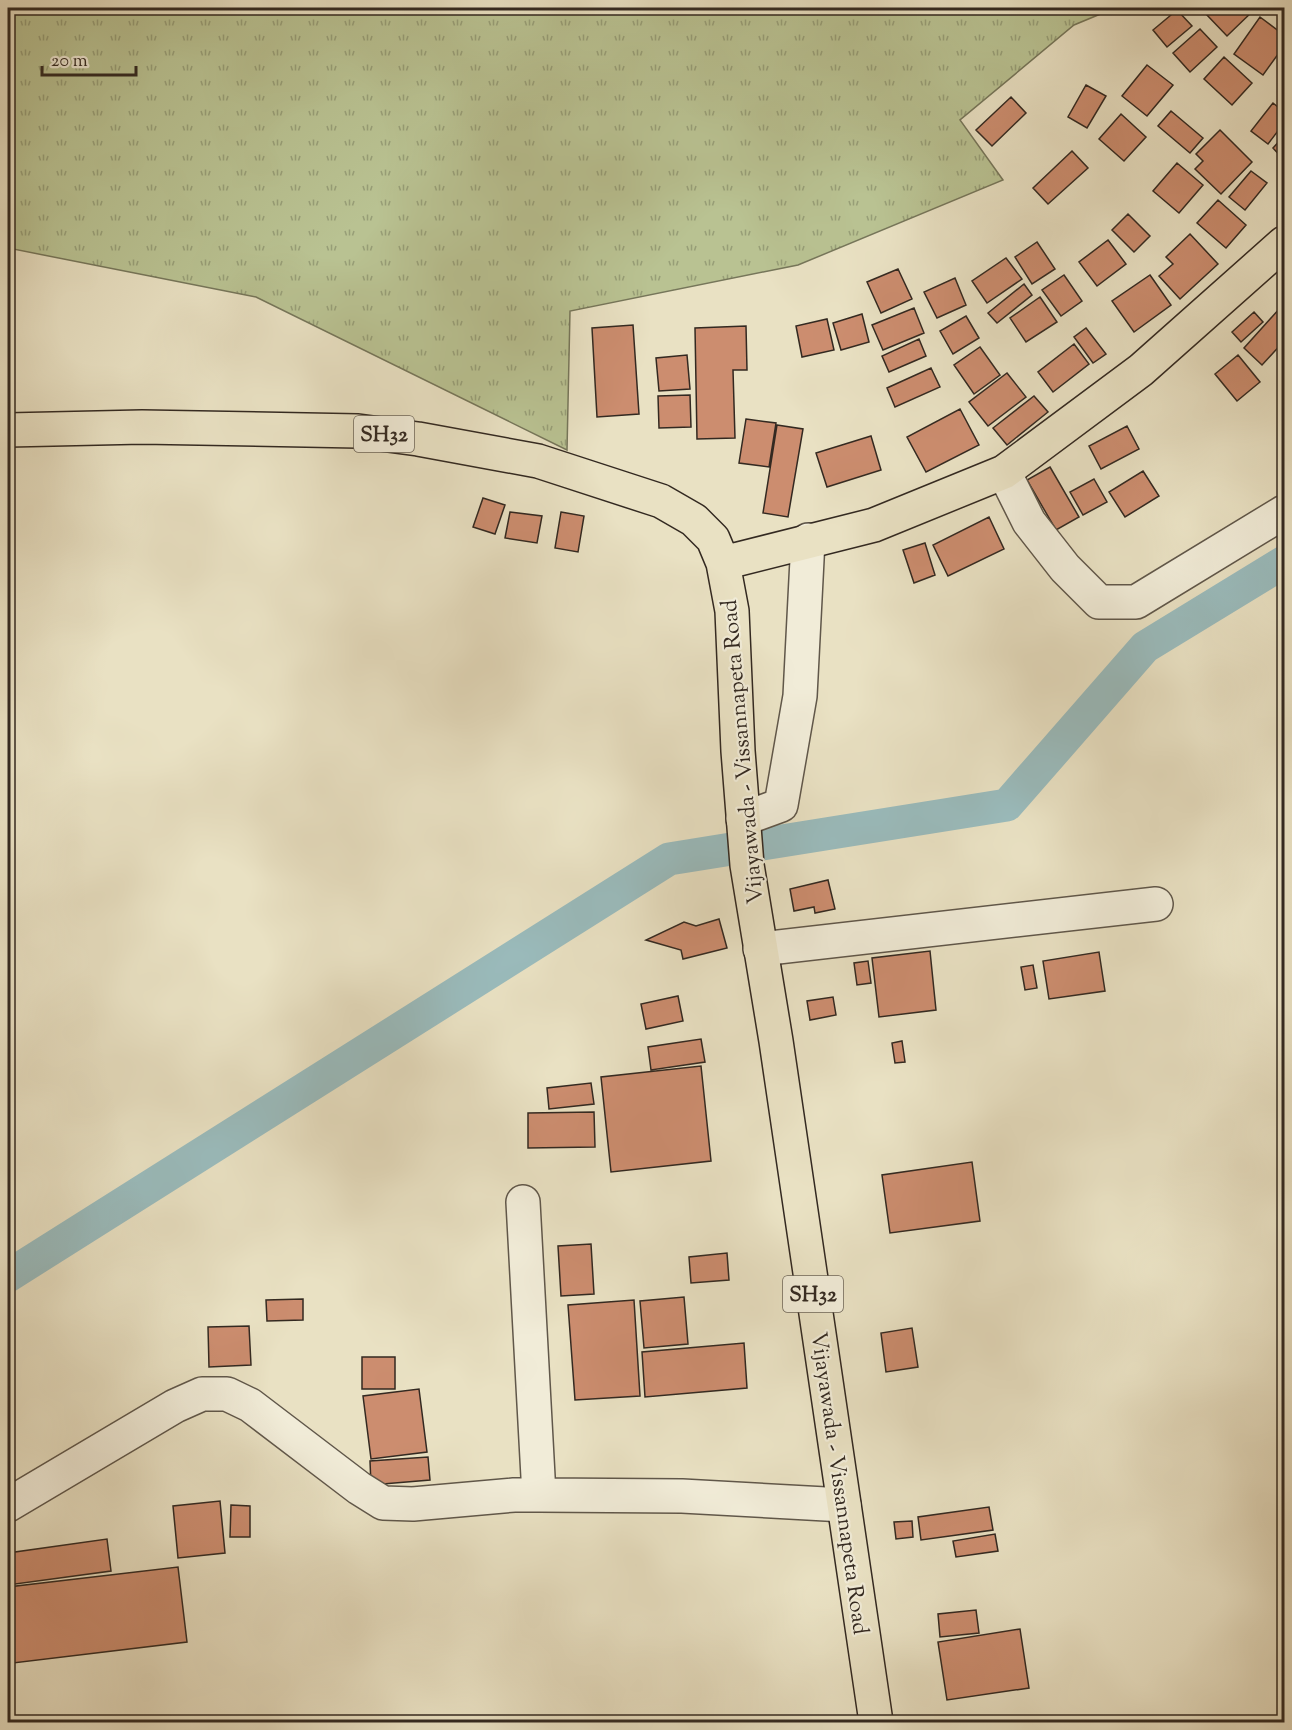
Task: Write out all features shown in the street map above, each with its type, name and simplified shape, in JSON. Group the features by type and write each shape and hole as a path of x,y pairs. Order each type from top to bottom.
{"main road":[{"path":"723,563 874,525 1004,472 1141,370 1284,243"},
{"name":"Vijayawada - Vissannapeta Road","path":"8,430 142,427 358,431 418,439 538,461 661,501 694,520 713,539 723,563 732,611 747,865 776,1041 876,1722"}],"street":[{"path":"1004,472 1029,522 1065,568 1099,602 1136,602 1284,512"},
{"path":"743,819 781,805 800,696 808,540"},
{"path":"760,949 1156,904"},
{"path":"523,1202 539,1495"},
{"path":"8,1505 175,1406 202,1394 227,1394 250,1405 359,1488 383,1503 413,1504 539,1495 681,1496 844,1505"}],"green space":[{"path":"8,8 1115,8 1074,25 960,120 1003,180 798,265 570,311 567,450 256,297 8,248"}],"building":[{"path":"1213,8 1256,8 1227,36 1206,14"},
{"path":"1177,10 1192,26 1167,47 1153,30"},
{"path":"1260,17 1284,35 1284,46 1263,75 1234,54"},
{"path":"1200,29 1217,47 1190,72 1173,53"},
{"path":"1224,57 1252,83 1232,105 1204,79"},
{"path":"1147,65 1173,85 1147,116 1122,96"},
{"path":"1086,85 1106,96 1087,128 1068,117"},
{"path":"1011,97 1026,113 992,146 976,130"},
{"path":"1273,103 1284,112 1284,123 1268,144 1251,131"},
{"path":"1171,111 1203,138 1190,153 1158,126"},
{"path":"1121,114 1146,137 1124,161 1099,139"},
{"path":"1220,130 1252,162 1221,194 1195,169 1203,161 1196,154"},
{"path":"1284,136 1284,160 1273,148"},
{"path":"1072,151 1088,168 1048,204 1033,188"},
{"path":"1177,163 1203,185 1179,213 1153,191"},
{"path":"1251,171 1267,183 1245,210 1229,197"},
{"path":"1218,200 1246,225 1226,248 1197,223"},
{"path":"1128,214 1150,236 1134,252 1112,230"},
{"path":"1190,234 1218,264 1180,299 1159,276 1173,264 1166,257"},
{"path":"1108,240 1126,264 1097,286 1079,262"},
{"path":"1037,242 1055,269 1032,284 1015,257"},
{"path":"1006,258 1022,279 987,303 972,281"},
{"path":"898,269 912,299 881,313 867,282"},
{"path":"1064,275 1082,301 1061,316 1042,290"},
{"path":"1150,275 1171,305 1134,332 1112,301"},
{"path":"955,278 966,305 937,318 924,292"},
{"path":"1024,284 1032,295 997,323 988,313"},
{"path":"1040,297 1057,322 1026,342 1010,318"},
{"path":"914,308 924,333 883,350 872,325"},
{"path":"1280,308 1284,312 1284,341 1262,365 1244,348"},
{"path":"1254,312 1263,322 1241,342 1232,332"},
{"path":"862,314 869,342 841,350 833,323"},
{"path":"966,316 979,338 953,354 940,331"},
{"path":"827,319 834,350 802,357 796,326"},
{"path":"633,325 639,414 597,417 592,328"},
{"path":"746,326 747,370 733,370 735,438 697,439 695,328"},
{"path":"1086,328 1106,354 1093,363 1074,337"},
{"path":"919,339 926,356 889,372 882,356"},
{"path":"1074,344 1089,364 1053,392 1038,372"},
{"path":"980,347 1000,375 974,394 954,365"},
{"path":"687,355 690,389 659,391 656,358"},
{"path":"1238,355 1260,382 1237,401 1215,374"},
{"path":"931,368 940,387 895,407 887,388"},
{"path":"1007,373 1026,397 988,426 969,402"},
{"path":"690,395 691,427 659,428 658,396"},
{"path":"1034,396 1048,412 1007,445 993,428"},
{"path":"960,409 979,445 926,472 907,437"},
{"path":"746,419 776,423 769,467 739,463"},
{"path":"777,425 803,429 788,517 763,513"},
{"path":"1127,426 1139,449 1101,469 1089,446"},
{"path":"871,436 881,470 827,487 816,453"},
{"path":"1050,467 1079,517 1056,530 1027,480"},
{"path":"1143,471 1159,496 1125,517 1109,492"},
{"path":"1094,479 1107,502 1083,515 1070,492"},
{"path":"483,498 505,505 495,534 473,527"},
{"path":"510,512 542,516 537,543 505,538"},
{"path":"561,512 584,516 578,552 555,548"},
{"path":"989,517 1004,549 948,576 933,545"},
{"path":"925,543 935,575 914,583 903,550"},
{"path":"828,880 835,909 815,913 814,907 794,911 790,889"},
{"path":"719,919 727,948 683,959 681,950 646,940 684,922 696,926"},
{"path":"930,951 936,1010 879,1017 872,958"},
{"path":"1099,952 1105,991 1049,999 1043,961"},
{"path":"868,961 871,983 857,985 854,963"},
{"path":"1033,965 1037,988 1025,990 1021,967"},
{"path":"678,996 683,1021 646,1029 641,1004"},
{"path":"833,997 836,1015 810,1020 807,1001"},
{"path":"701,1039 705,1062 651,1070 648,1047"},
{"path":"902,1041 905,1062 895,1063 892,1043"},
{"path":"701,1066 711,1161 611,1172 601,1077"},
{"path":"591,1083 594,1104 549,1109 547,1088"},
{"path":"594,1112 595,1147 528,1148 528,1113"},
{"path":"972,1162 980,1221 890,1233 882,1175"},
{"path":"591,1244 594,1294 561,1296 558,1246"},
{"path":"727,1253 729,1280 691,1283 689,1257"},
{"path":"684,1297 688,1344 644,1348 640,1301"},
{"path":"303,1299 303,1320 267,1321 266,1300"},
{"path":"634,1300 640,1396 575,1400 568,1305"},
{"path":"249,1326 251,1365 209,1367 208,1327"},
{"path":"912,1328 918,1367 886,1372 881,1333"},
{"path":"744,1343 747,1388 645,1397 642,1352"},
{"path":"362,1357 395,1357 395,1389 362,1389"},
{"path":"419,1389 427,1452 371,1459 363,1396"},
{"path":"428,1457 430,1480 371,1485 370,1461"},
{"path":"220,1501 225,1553 178,1558 173,1506"},
{"path":"231,1505 250,1506 250,1537 230,1537"},
{"path":"989,1507 993,1530 921,1540 918,1517"},
{"path":"912,1521 913,1537 896,1539 894,1522"},
{"path":"995,1534 998,1551 956,1557 953,1541"},
{"path":"107,1539 111,1571 8,1585 8,1553"},
{"path":"178,1567 187,1642 13,1663 8,1587"},
{"path":"976,1610 979,1633 940,1637 938,1614"},
{"path":"1020,1629 1029,1688 947,1700 938,1642"}],"waterway":[{"path":"8,1276 669,859 1007,805 1145,647 1284,562"}]}
